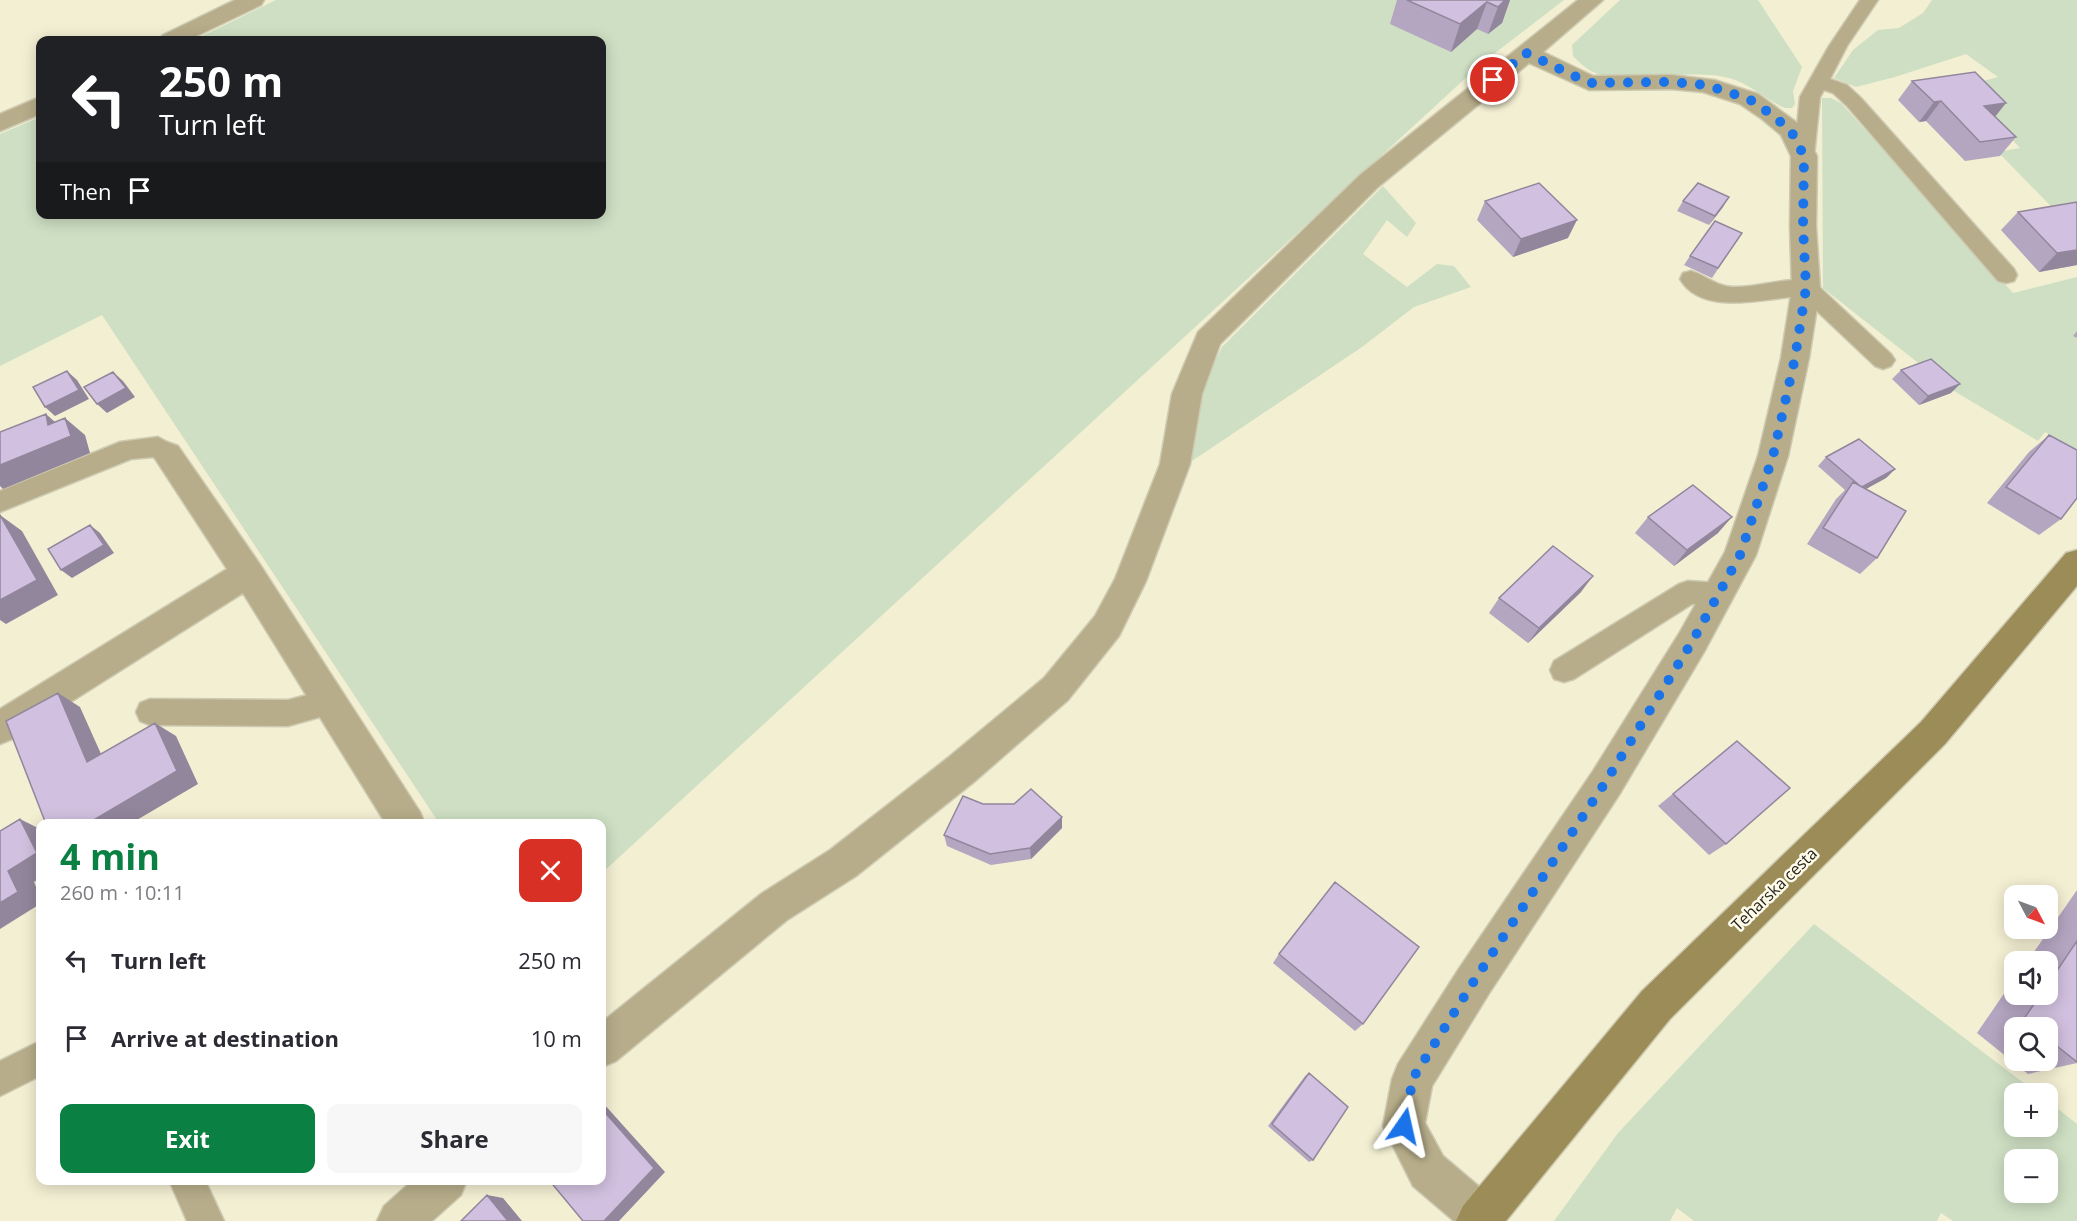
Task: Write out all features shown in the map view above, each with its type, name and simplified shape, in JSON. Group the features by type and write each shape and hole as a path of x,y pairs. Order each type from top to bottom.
{"street":[{"path":"179,36 253,0"},
{"path":"606,1044 774,907 852,856 962,769 1056,690 1107,626 1130,580 1175,464 1187,394 1208,339 1369,181 1592,0"},
{"path":"1479,1219 1428,1171 1404,1126 1413,1078 1605,783 1692,642 1740,555 1773,456 1795,358 1806,288 1803,226 1804,156 1791,131 1771,114 1749,99 1706,85 1671,82 1589,83 1526,53"},
{"path":"0,123 36,107"},
{"path":"167,454 248,573 404,819"},
{"name":"Teharska cesta","path":"1479,1219 1656,1005 1933,733 2077,563"},
{"path":"0,728 248,573"},
{"path":"399,1221 440,1185"}],"lane":[{"path":"1804,156 1810,97 1838,45 1869,0"},
{"path":"1818,82 1840,89 1854,102 2006,275"},
{"path":"1691,279 1701,287 1715,293 1738,297 1765,294 1784,288 1806,288 1826,304 1883,360"},
{"path":"0,502 129,449 158,447 167,454"},
{"path":"1564,670 1688,592 1718,594"},
{"path":"150,712 288,713 330,702"},
{"path":"0,1079 36,1060"},
{"path":"188,1185 206,1221"}],"green space":[{"path":"276,0 1564,0 1482,63 606,869 606,819 436,819 102,315 0,366 0,134 36,119 36,219 606,219 606,36 202,36"},
{"path":"1620,0 1758,0 1802,67 1793,91 1795,104 1792,108 1785,108 1744,84 1714,75 1618,77 1591,71 1573,56 1572,45"},
{"path":"1932,0 2077,0 2077,233 1998,152 2020,148 1961,87 1998,77 1966,54 1856,87 1834,78 1853,50 1878,30 1899,28 1923,13"},
{"path":"1822,98 1831,98 1841,103 2013,293 2077,277 2077,450 2045,432 2038,441 1954,391 1823,288"},
{"path":"1383,186 1416,223 1407,237 1387,220 1363,254 1407,287 1437,264 1454,266 1471,287 1414,307 1362,347 1186,465 1199,394 1222,347"},
{"path":"1814,924 2004,1068 2004,1071 2008,1071 2024,1083 2004,1083 2004,1137 2058,1137 2058,1109 2077,1124 2077,1221 1953,1221 1941,1213 1937,1221 1694,1221 1677,1208 1670,1221 1554,1221 1618,1133"}],"building":[{"path":"1407,0 1505,0 1498,7 1487,2 1460,24"},
{"path":"1975,72 2006,103 1984,106 2016,137 1980,142 1941,101 1934,102 1912,81"},
{"path":"1539,183 1577,220 1521,239 1485,201"},
{"path":"1698,183 1729,197 1715,216 1683,201"},
{"path":"2077,202 2077,250 2057,253 2018,212"},
{"path":"1715,221 1742,233 1718,268 1690,256"},
{"path":"1931,359 1960,384 1928,396 1901,370"},
{"path":"67,371 79,390 45,407 33,387"},
{"path":"113,372 126,388 97,404 84,387"},
{"path":"46,414 48,425 65,418 71,436 0,465 0,432"},
{"path":"2049,435 2077,450 2077,498 2061,519 2006,487"},
{"path":"1859,439 1895,469 1862,487 1826,457"},
{"path":"1853,482 1906,511 1877,558 1823,528"},
{"path":"1693,485 1732,517 1687,550 1648,517"},
{"path":"0,515 37,580 0,600"},
{"path":"90,525 104,545 61,570 48,549"},
{"path":"1553,546 1593,576 1539,628 1499,598"},
{"path":"58,693 87,762 155,723 177,771 95,819 44,819 6,721"},
{"path":"1737,741 1790,788 1726,844 1673,794"},
{"path":"1031,789 1062,817 1030,848 990,854 944,835 963,796 983,804 1014,804"},
{"path":"20,819 36,854 8,871 18,892 0,903 0,831"},
{"path":"1335,882 1419,947 1363,1024 1279,954"},
{"path":"2077,941 2077,1062 2058,1047 2058,1017 2025,1017 2033,1005 2058,1005 2058,969"},
{"path":"1309,1073 1348,1107 1313,1160 1272,1124"},
{"path":"606,1114 654,1168 604,1221 583,1221 553,1185 606,1185"},
{"path":"487,1195 508,1221 461,1221"}],"route":[{"path":"1404,1126 1413,1078 1605,783 1692,642 1740,555 1773,456 1795,358 1806,288 1803,226 1804,156 1791,131 1749,99 1706,85 1671,82 1589,83 1563,73 1526,53 1493,80"}]}
